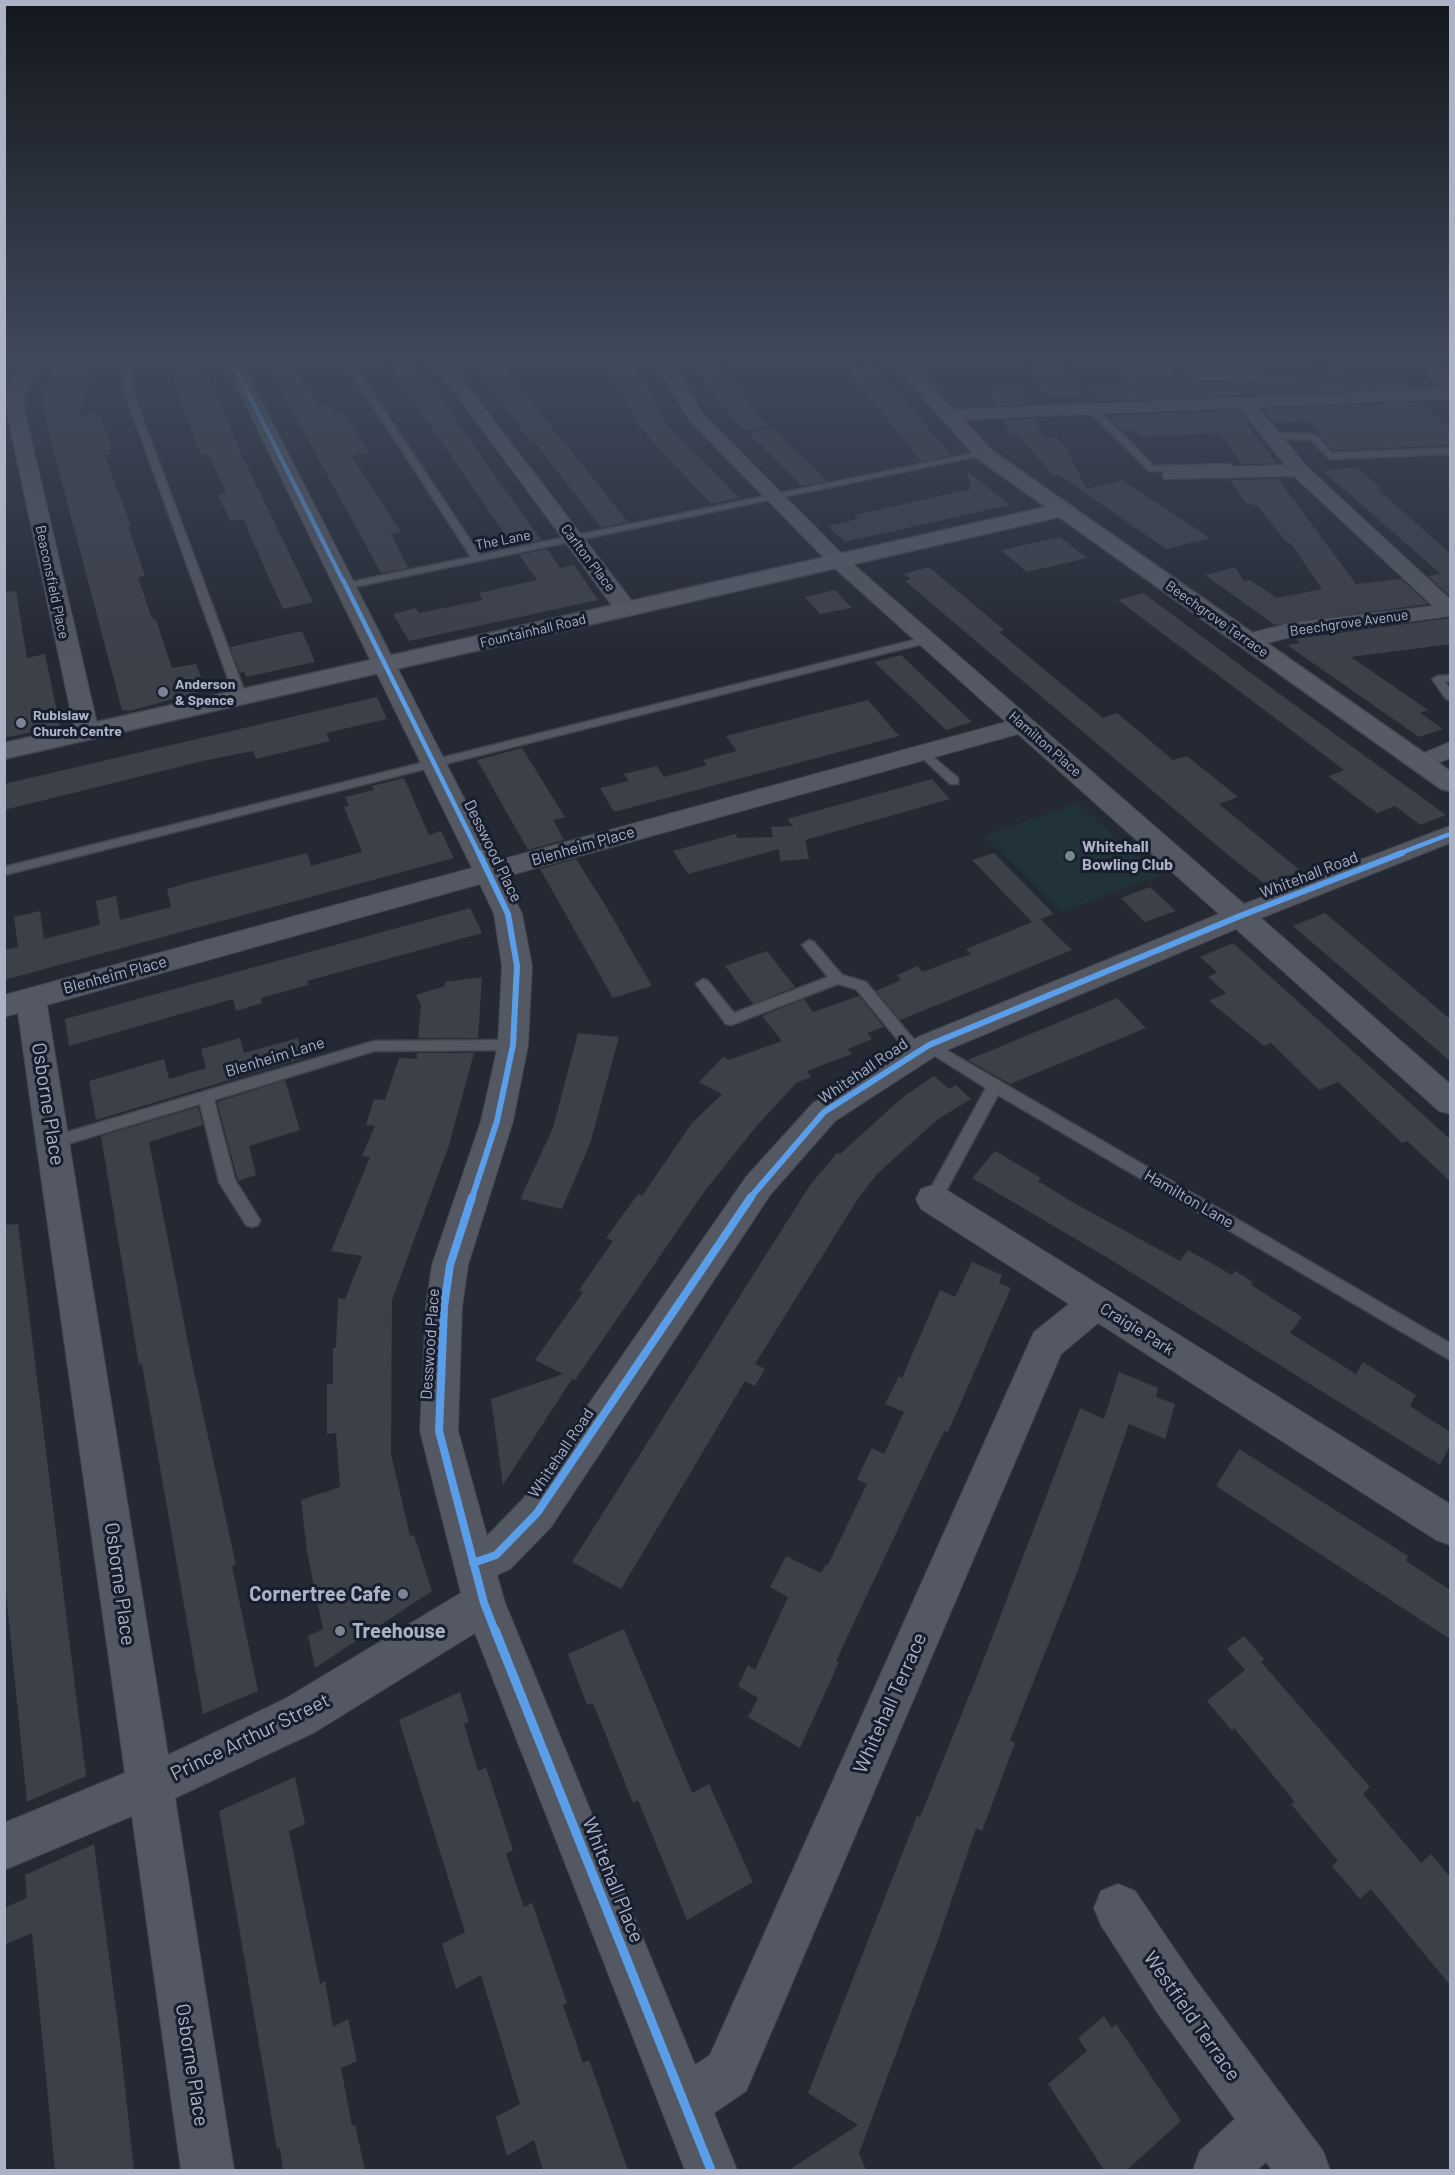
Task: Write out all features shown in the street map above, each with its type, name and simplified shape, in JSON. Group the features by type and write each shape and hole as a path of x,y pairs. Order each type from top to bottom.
{"street":[{"name":"Beaconsfield Place","path":"28,464 87,732"},
{"name":"Desswood Place","path":"284,464 436,764 508,914 517,966 513,1045 497,1121 450,1265 444,1308 439,1431 479,1583"},
{"name":"Carlton Place","path":"517,464 627,610"},
{"name":"Hamilton Place","path":"742,464 838,561 1450,1102"},
{"name":"Beechgrove Terrace","path":"999,464 1450,783"},
{"path":"1294,464 1450,610"},
{"path":"1172,475 1299,470"},
{"name":"Fountainhall Road","path":"4,751 1062,510"},
{"name":"Beechgrove Avenue","path":"1248,641 1290,630 1450,610"},
{"name":"Blenheim Place","path":"18,1002 1023,725"},
{"path":"1421,762 1450,749"},
{"name":"Whitehall Road","path":"479,1583 496,1555 537,1513 758,1186 824,1112 922,1048 1240,916 1450,834"},
{"name":"Osborne Place","path":"18,1002 54,1142 208,2170"},
{"name":"Craigie Park","path":"933,1199 1450,1526"},
{"name":"Whitehall Terrace","path":"685,2102 728,2073 1047,1343 1096,1304"},
{"name":"Prince Arthur Street","path":"4,1847 204,1763 299,1716 479,1583"},
{"name":"Whitehall Place","path":"479,1583 711,2170"},
{"name":"Westfield Terrace","path":"1118,1908 1177,1997 1267,2124 1304,2170"},
{"path":"1219,2170 1267,2124"}],"lane":[{"path":"155,464 241,698"},
{"path":"416,464 477,558"},
{"name":"The Lane","path":"345,586 931,464"},
{"path":"1148,464 1152,469 1229,466"},
{"path":"4,871 926,640"},
{"path":"1450,678 1438,679 1450,697"},
{"path":"922,752 954,781"},
{"path":"704,984 731,1020 837,979 809,945"},
{"name":"Hamilton Lane","path":"837,979 861,985 922,1048 995,1086 1450,1352"},
{"name":"Blenheim Lane","path":"54,1142 374,1046 513,1045"},
{"name":"Craigie Park","path":"933,1199 995,1086"},
{"path":"206,1097 227,1182 252,1220"}],"shaded area":[{"name":"Whitehall Bowling Club","path":"1078,803 1158,876 1062,912 984,836"}],"building":[{"path":"57,464 108,464 131,525 128,526 145,576 138,577 152,618 156,620 172,668 196,664 206,690 130,711 122,710"},
{"path":"214,464 246,464 313,602 283,609 243,519 230,521 218,495 226,493"},
{"path":"322,464 357,464 401,532 391,534 408,568 381,573"},
{"path":"457,464 487,464 541,540 513,546"},
{"path":"552,464 582,464 628,522 601,528"},
{"path":"675,464 706,464 739,498 711,504"},
{"path":"780,464 810,464 827,481 802,486"},
{"path":"1044,464 1074,464 1086,489 1122,480 1210,538 1166,549 1058,474 1054,477"},
{"path":"1356,467 1382,489 1377,489 1450,553 1450,596 1428,576 1441,574 1323,471"},
{"path":"967,471 1010,505 845,542 828,526 858,519 855,515 971,489"},
{"path":"1278,479 1356,584 1401,579 1428,604 1275,625 1205,575 1235,567 1244,581 1250,580 1277,598 1322,589 1292,545 1286,542 1258,506 1246,503 1230,480"},
{"path":"1060,537 1087,558 1027,572 1001,550"},
{"path":"547,549 560,568 574,565 598,600 409,641 393,614 416,608 419,613 483,600 479,593 537,580 519,555"},
{"path":"929,567 1004,630 999,632 1103,718 1117,713 1173,760 1187,756 1238,797 1219,804 1301,871 1266,885 1227,854 905,581 911,579 904,574"},
{"path":"835,590 852,608 820,614 805,597"},
{"path":"16,591 27,658 45,654 60,726 4,738 4,592"},
{"path":"1143,593 1446,815 1420,825 1395,806 1377,813 1328,776 1344,770 1118,600"},
{"path":"1450,618 1450,644 1351,657 1428,710 1420,713 1443,729 1419,737 1287,645 1300,643 1295,639"},
{"path":"302,631 315,662 246,677 244,672 240,673 230,647"},
{"path":"901,655 972,722 946,730 874,662"},
{"path":"377,697 387,719 326,733 330,741 256,759 253,751 207,760 4,810 4,784"},
{"path":"868,700 899,736 614,812 600,788 629,781 624,774 657,766 664,777 707,765 703,760 737,751 726,736"},
{"path":"522,748 565,817 553,820 564,840 528,850 477,760"},
{"path":"404,778 429,835 441,831 454,858 4,980 4,950 18,947 14,917 40,911 44,939 100,925 96,901 116,896 120,920 171,907 167,889 191,882 307,853 311,866 362,852 344,807 349,806 345,797 374,790 372,786"},
{"path":"932,779 950,799 805,840 809,859 780,861 779,849 688,874 673,851 735,834 738,838 773,837 771,827 793,826 787,819"},
{"path":"994,853 1054,914 1032,922 972,860"},
{"path":"576,859 652,986 613,998 540,869"},
{"path":"1150,887 1176,911 1145,922 1121,898"},
{"path":"470,908 482,933 307,981 308,985 261,998 262,1003 236,1011 233,999 69,1046 65,1019"},
{"path":"1325,913 1450,1019 1450,1061 1293,926"},
{"path":"1040,919 1072,950 900,1020 876,991 901,980 897,975 918,966 922,972 971,954 966,949"},
{"path":"1233,943 1450,1139 1450,1181 1407,1141 1402,1143 1338,1082 1319,1090 1271,1043 1264,1046 1209,1001 1226,993 1208,977 1217,972 1200,957"},
{"path":"767,951 795,987 753,1004 725,966"},
{"path":"482,977 478,1038 418,1038 421,1005 416,995 445,986 445,982"},
{"path":"859,996 884,1027 867,1033 872,1039 848,1049 852,1054 807,1071 811,1077 796,1083 754,1129 704,1192 575,1380 572,1379 503,1485 491,1399 563,1374 535,1360 583,1292 579,1290 613,1241 606,1238 638,1194 642,1196 692,1123 722,1094 699,1082 723,1057 729,1060 782,1041 762,1016 804,999 813,1012"},
{"path":"1117,998 1146,1028 1010,1084 968,1060"},
{"path":"578,1033 619,1037 590,1144 562,1209 520,1199 553,1128"},
{"path":"240,1038 244,1053 298,1038 303,1058 96,1120 89,1081 164,1059 169,1079 206,1068 201,1049"},
{"path":"417,1053 474,1053 449,1145 392,1300 391,1454 410,1536 414,1535 432,1591 315,1668 308,1636 323,1629 307,1552 301,1500 340,1487 336,1433 327,1434 327,1384 333,1384 333,1348 336,1348 338,1298 345,1299 362,1256 331,1251 370,1157 362,1156 375,1126 366,1125 374,1099 385,1100 399,1058 417,1059"},
{"path":"934,1076 949,1089 956,1085 971,1099 937,1120 878,1173 859,1197 755,1364 765,1369 755,1386 745,1381 621,1589 572,1562 810,1185 837,1153 840,1154 903,1097"},
{"path":"285,1080 300,1130 249,1146 256,1175 238,1181 217,1102"},
{"path":"198,1107 203,1125 149,1142 191,1358 236,1565 232,1566 258,1691 203,1714 142,1364 139,1365 101,1136"},
{"path":"995,1151 1041,1178 1038,1181 1074,1203 1180,1261 1188,1250 1232,1275 1235,1271 1253,1282 1251,1285 1302,1317 1290,1333 1356,1374 1363,1362 1416,1395 1410,1406 1450,1432 1450,1445 1440,1465 1108,1258 972,1178"},
{"path":"18,1224 86,1776 27,1802 4,1572 4,1225"},
{"path":"972,1262 1002,1275 999,1283 1011,1288 948,1432 944,1431 836,1661 839,1662 800,1748 748,1717 758,1698 738,1686 748,1665 755,1670 788,1597 770,1587 786,1556 821,1573 826,1564 828,1565 867,1484 857,1479 872,1448 884,1454 904,1412 885,1404 899,1376 902,1378 940,1290 955,1297"},
{"path":"1119,1372 1158,1388 1156,1397 1175,1404 1165,1439 1129,1424 1076,1575 1010,1740 1015,1743 982,1831 976,1828 937,1943 859,2153 866,2170 789,2170 858,2125 808,2093 917,1816 920,1817 980,1669 1080,1408 1104,1419"},
{"path":"1239,1449 1408,1556 1406,1561 1450,1590 1450,1639 1216,1486"},
{"path":"624,1629 692,1793 709,1784 753,1882 687,1920 638,1800 633,1803 593,1703 587,1705 568,1654"},
{"path":"1244,1636 1264,1659 1261,1662 1370,1787 1363,1794 1421,1863 1431,1854 1450,1877 1450,1985 1371,1889 1360,1899 1332,1866 1338,1861 1291,1804 1295,1802 1234,1728 1232,1731 1207,1701 1245,1670 1227,1649"},
{"path":"460,1692 469,1722 464,1724 478,1771 486,1767 513,1850 506,1854 524,1907 532,1903 567,2003 563,2005 583,2063 589,2060 628,2170 543,2170 534,2140 507,2156 496,2117 520,2104 481,1975 456,1989 442,1944 465,1932 399,1720"},
{"path":"295,1777 305,1824 289,1831 320,1984 325,1981 333,2027 348,2019 357,2061 341,2068 352,2126 355,2125 365,2170 283,2170 280,2148 277,2149 219,1811"},
{"path":"94,1844 119,2032 134,2170 55,2170 32,1933 6,1944 4,1908 27,1898 25,1875"},
{"path":"1104,2016 1112,2028 1116,2024 1181,2121 1127,2170 1104,2170 1048,2084 1087,2051 1078,2038"}],"cycle path":[{"path":"284,464 436,764 508,914 517,966 513,1045 497,1121 450,1265 444,1307 439,1431 484,1603 711,2170"},
{"path":"473,1563 496,1555 537,1513 758,1186 824,1112 929,1045 1240,916 1450,834"}],"place":[{"name":"Anderson & Spence","path":"163,692"},
{"name":"Rubislaw Church Centre","path":"21,723"},
{"name":"Whitehall Bowling Club","path":"1070,856"},
{"name":"Cornertree Cafe","path":"403,1594"},
{"name":"Treehouse","path":"340,1631"}]}
